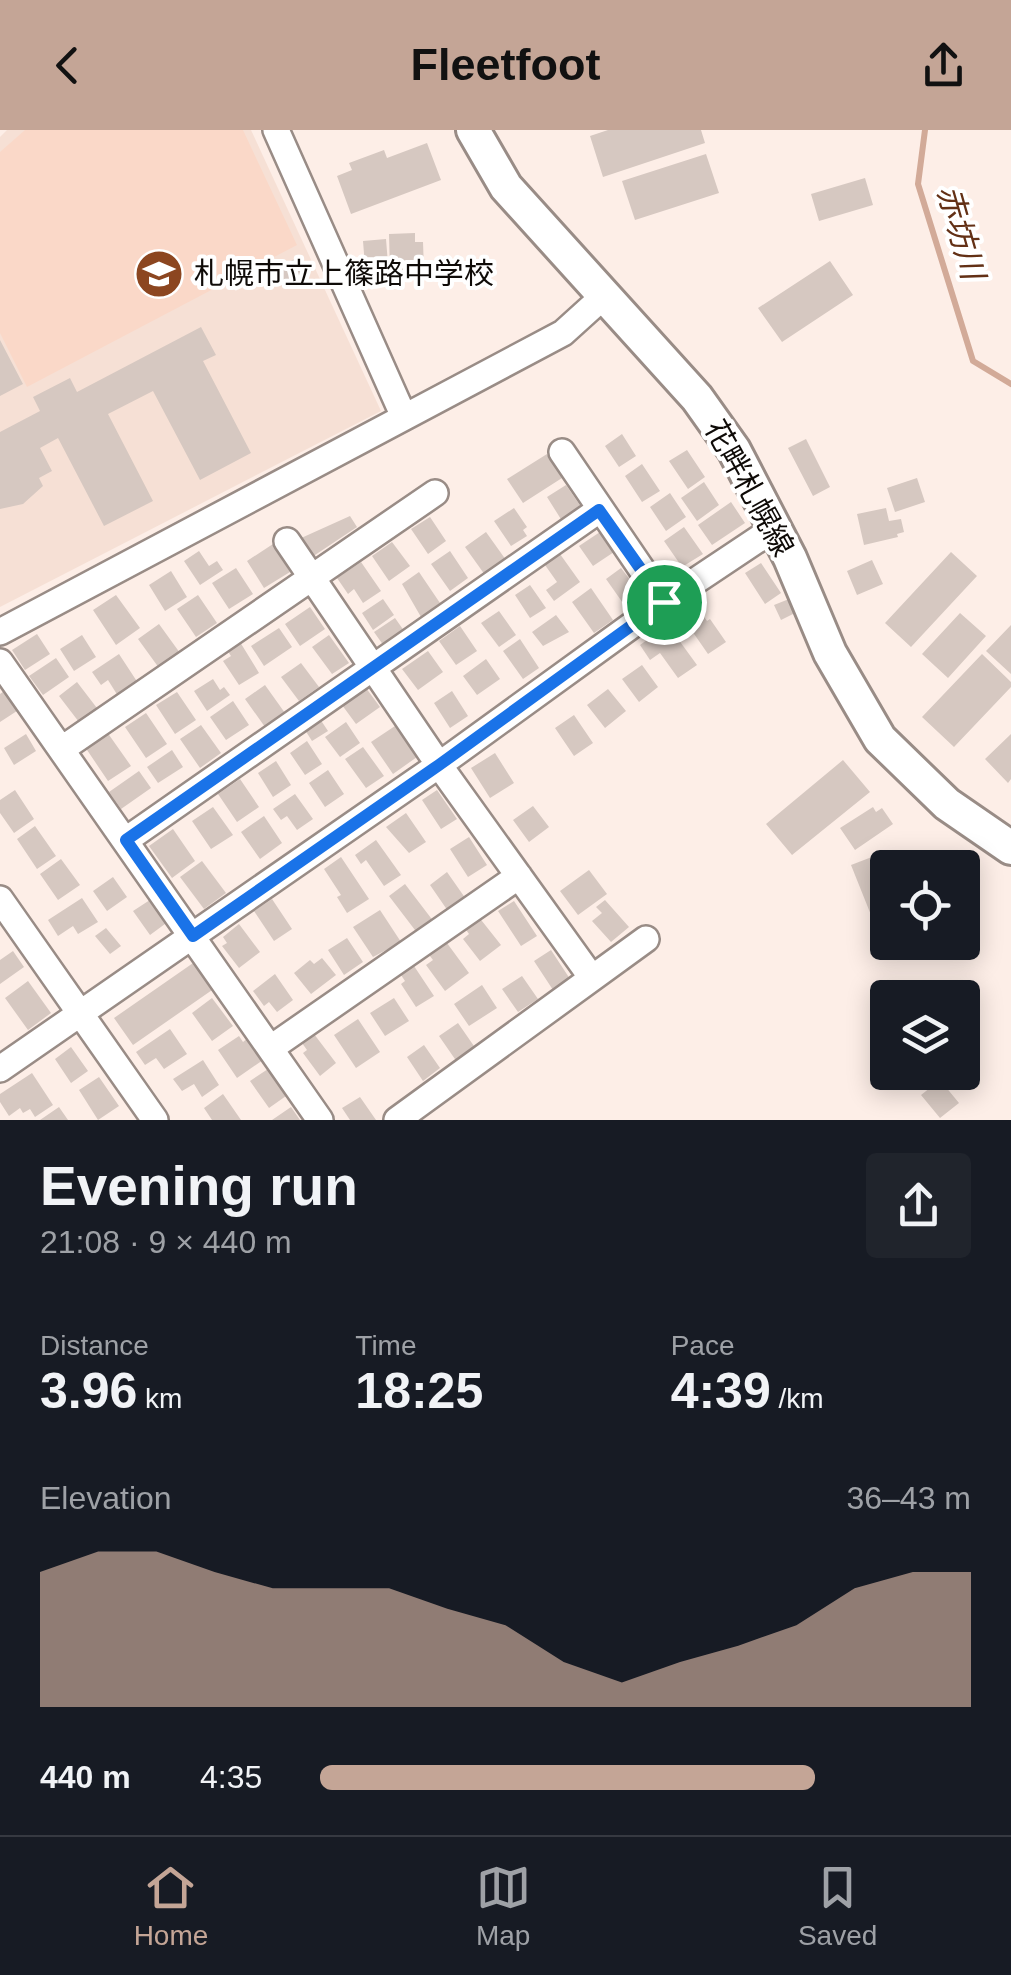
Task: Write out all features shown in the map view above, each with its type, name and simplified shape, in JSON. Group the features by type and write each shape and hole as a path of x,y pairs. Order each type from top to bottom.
{"main road":[{"name":"花畔札幌線","path":"473,130 506,186 697,398 734,450 775,528 830,653 880,739 947,804 1011,848"}],"street":[{"path":"276,130 404,417"},
{"path":"0,632 562,333 606,295"},
{"path":"562,452 664,602"},
{"path":"62,749 435,493"},
{"path":"126,840 599,510"},
{"path":"0,1069 775,528"},
{"path":"287,541 439,765 592,978"},
{"path":"0,662 320,1120"},
{"path":"271,1048 519,876"},
{"path":"0,899 155,1120"},
{"path":"397,1120 646,939"}],"shaded area":[{"name":"札幌市立上篠路中学校","path":"7,130 251,130 381,411 0,607 0,137"},
{"path":"25,130 243,130 297,245 27,387 0,333 0,152"}],"building":[{"path":"608,130 701,130 705,143 603,177 590,136"},
{"path":"427,143 441,180 351,214 337,176 352,170 349,163 384,150 387,158"},
{"path":"706,154 719,193 635,220 622,181"},
{"path":"865,178 873,205 819,221 811,194"},
{"path":"415,233 415,242 423,242 424,270 390,272 389,234"},
{"path":"386,239 388,264 365,266 363,241"},
{"path":"300,256 308,271 283,284 275,269"},
{"path":"830,261 853,295 782,342 758,308"},
{"path":"201,327 216,355 203,361 251,453 200,480 153,391 108,414 153,501 104,526 58,438 40,448 52,471 39,478 43,486 23,504 0,509 0,432 40,411 33,397 70,378 77,392"},
{"path":"0,340 23,384 0,396"},
{"path":"622,434 636,456 619,467 605,446"},
{"path":"806,439 830,487 813,496 788,448"},
{"path":"687,450 705,477 688,489 669,461"},
{"path":"547,454 562,478 523,503 507,479"},
{"path":"642,464 660,491 642,502 625,476"},
{"path":"917,478 925,502 895,512 887,488"},
{"path":"704,482 719,505 697,521 681,498"},
{"path":"566,485 584,511 564,524 547,497"},
{"path":"670,493 686,517 666,531 650,507"},
{"path":"731,502 745,523 712,545 698,525"},
{"path":"514,508 527,527 523,530 527,536 511,546 494,521"},
{"path":"886,508 889,521 901,519 904,532 864,545 857,514"},
{"path":"350,516 357,527 312,557 299,539"},
{"path":"430,517 446,541 428,554 411,529"},
{"path":"684,527 703,554 682,567 664,541"},
{"path":"603,530 617,550 593,566 579,546"},
{"path":"486,532 506,560 485,575 465,547"},
{"path":"392,542 410,566 389,581 372,556"},
{"path":"273,544 290,572 264,588 247,561"},
{"path":"199,551 209,566 217,561 223,570 200,585 184,561"},
{"path":"450,551 468,578 450,591 431,564"},
{"path":"951,552 977,576 911,647 885,623"},
{"path":"560,554 580,582 554,601 546,590 557,582 545,565"},
{"path":"872,560 883,584 857,595 847,571"},
{"path":"361,562 381,591 363,603 354,589 348,594 337,578"},
{"path":"761,563 781,593 765,604 745,573"},
{"path":"236,568 253,594 229,609 212,583"},
{"path":"621,568 641,594 625,606 606,579"},
{"path":"171,571 187,597 165,611 149,585"},
{"path":"419,572 440,603 421,617 402,584"},
{"path":"530,585 546,608 530,618 515,595"},
{"path":"591,588 613,620 594,633 572,602"},
{"path":"116,595 140,628 116,645 93,610"},
{"path":"198,595 217,623 196,637 177,609"},
{"path":"383,599 394,615 373,630 362,613"},
{"path":"789,599 795,613 781,620 774,605"},
{"path":"310,607 325,629 300,646 285,624"},
{"path":"698,608 726,642 708,654 683,618"},
{"path":"499,611 516,635 499,647 481,623"},
{"path":"960,613 986,636 948,678 922,654"},
{"path":"556,615 569,632 543,646 532,632"},
{"path":"395,618 407,635 386,649 374,632"},
{"path":"159,624 180,653 159,668 138,639"},
{"path":"1011,625 1011,674 986,651"},
{"path":"460,626 477,651 456,665 439,641"},
{"path":"279,628 292,647 264,666 251,646"},
{"path":"662,629 668,636 673,632 697,665 678,678 660,653 650,660 640,645"},
{"path":"37,634 50,654 25,670 12,650"},
{"path":"82,635 96,657 74,671 60,649"},
{"path":"329,635 349,663 332,674 312,647"},
{"path":"520,639 539,668 523,679 503,651"},
{"path":"240,642 259,673 239,685 223,661 231,656 227,650"},
{"path":"428,651 443,672 418,690 402,669"},
{"path":"119,654 138,683 118,696 108,680 101,685 92,672"},
{"path":"982,654 1011,682 1011,687 954,747 922,717"},
{"path":"56,658 69,677 43,695 29,676"},
{"path":"486,659 500,679 477,695 463,676"},
{"path":"301,663 319,687 299,701 281,677"},
{"path":"642,665 658,687 639,702 622,679"},
{"path":"213,679 220,690 224,687 230,695 207,711 194,691"},
{"path":"77,682 100,712 82,726 59,696"},
{"path":"265,685 285,713 265,727 245,699"},
{"path":"366,688 380,707 356,724 342,705"},
{"path":"7,689 20,709 0,722 0,694"},
{"path":"608,689 626,711 605,728 587,705"},
{"path":"452,691 468,716 450,728 434,703"},
{"path":"177,692 196,720 175,734 156,705"},
{"path":"233,701 249,725 226,740 210,717"},
{"path":"146,713 167,744 146,758 125,727"},
{"path":"574,715 593,743 574,756 555,728"},
{"path":"320,719 328,731 312,741 305,730"},
{"path":"346,722 360,743 340,757 325,737"},
{"path":"201,725 221,753 200,768 180,739"},
{"path":"395,726 417,757 393,774 371,742"},
{"path":"107,732 131,766 108,781 85,747"},
{"path":"26,734 36,751 14,765 4,748"},
{"path":"1011,734 1011,779 1008,783 985,759"},
{"path":"307,741 322,764 305,775 290,753"},
{"path":"363,747 384,776 366,788 345,759"},
{"path":"172,750 183,767 158,783 147,767"},
{"path":"495,753 514,783 490,798 471,768"},
{"path":"843,760 870,792 792,855 766,824"},
{"path":"276,761 291,785 273,797 258,773"},
{"path":"328,770 344,794 325,807 309,783"},
{"path":"139,771 151,788 121,809 109,792"},
{"path":"240,779 259,807 237,822 218,794"},
{"path":"15,790 34,819 14,833 0,813 0,800"},
{"path":"437,790 457,819 441,829 422,800"},
{"path":"295,794 313,819 297,830 287,816 281,820 273,809"},
{"path":"533,806 549,827 529,842 513,820"},
{"path":"213,807 233,835 211,849 192,821"},
{"path":"873,807 876,812 882,808 893,824 855,850 840,828"},
{"path":"406,813 426,842 409,853 386,827"},
{"path":"264,816 282,843 260,859 241,832"},
{"path":"35,826 56,856 37,869 17,839"},
{"path":"173,829 195,861 172,878 149,846"},
{"path":"469,837 487,865 468,877 450,849"},
{"path":"376,840 401,875 384,886 366,860 361,864 355,855"},
{"path":"341,857 369,899 347,913 337,897 341,895 324,869"},
{"path":"870,858 870,912 851,865"},
{"path":"61,859 80,885 58,900 40,874"},
{"path":"202,861 226,893 204,909 180,877"},
{"path":"589,870 607,894 578,915 560,891"},
{"path":"447,872 468,902 450,914 430,885"},
{"path":"113,877 127,897 107,911 93,891"},
{"path":"405,884 434,922 418,934 389,896"},
{"path":"82,898 98,922 78,934 73,926 58,936 48,920"},
{"path":"153,898 169,921 150,935 133,911"},
{"path":"272,899 292,929 274,941 254,911"},
{"path":"605,900 629,927 611,942 592,921 602,913 596,907"},
{"path":"514,901 537,936 521,946 498,911"},
{"path":"380,910 401,942 373,957 353,927"},
{"path":"478,916 501,945 480,961 463,939 469,934 464,927"},
{"path":"239,924 260,952 239,968 222,946 227,943 223,937"},
{"path":"106,928 121,946 110,954 95,936"},
{"path":"347,938 363,962 344,975 328,950"},
{"path":"444,939 469,973 445,991 426,965 433,960 426,951"},
{"path":"551,950 570,979 553,990 534,961"},
{"path":"13,951 24,967 0,984 0,960"},
{"path":"322,958 336,975 311,994 294,973 310,960 314,964"},
{"path":"196,961 215,988 133,1045 114,1018"},
{"path":"412,963 434,996 416,1007 401,984 405,981 399,972"},
{"path":"275,974 293,1000 277,1012 269,1002 264,1006 253,991"},
{"path":"522,976 538,999 518,1012 502,989"},
{"path":"28,981 51,1013 28,1030 5,998"},
{"path":"482,985 497,1008 469,1026 454,1004"},
{"path":"212,998 233,1026 212,1041 192,1013"},
{"path":"394,998 409,1021 385,1036 370,1013"},
{"path":"358,1019 380,1052 356,1068 334,1035"},
{"path":"458,1023 476,1049 457,1062 439,1036"},
{"path":"170,1029 187,1054 164,1069 156,1058 145,1065 136,1052"},
{"path":"314,1034 336,1063 320,1076 303,1053 307,1050 302,1043"},
{"path":"239,1036 243,1042 248,1038 263,1060 237,1078 218,1050"},
{"path":"424,1045 440,1068 423,1081 407,1057"},
{"path":"71,1047 88,1071 71,1083 55,1059"},
{"path":"203,1060 219,1085 202,1097 194,1084 182,1091 173,1079"},
{"path":"268,1069 286,1096 269,1108 250,1081"},
{"path":"32,1073 53,1105 35,1117 30,1109 23,1113 20,1108 9,1116 0,1102 0,1094"},
{"path":"99,1077 119,1106 98,1120 79,1090"},
{"path":"927,1090 948,1090 959,1103 940,1118 921,1095"},
{"path":"223,1094 241,1120 212,1120 204,1108"},
{"path":"360,1097 376,1120 350,1120 342,1108"},
{"path":"59,1107 68,1120 40,1120"},
{"path":"291,1107 300,1120 272,1120"}],"waterway":[{"name":"赤坊川","path":"925,130 918,184 973,361 1011,384"}],"place":[{"name":"札幌市立上篠路中学校","path":"159,274"}],"route":[{"path":"599,510 664,602 193,936 126,840 599,510"}]}
